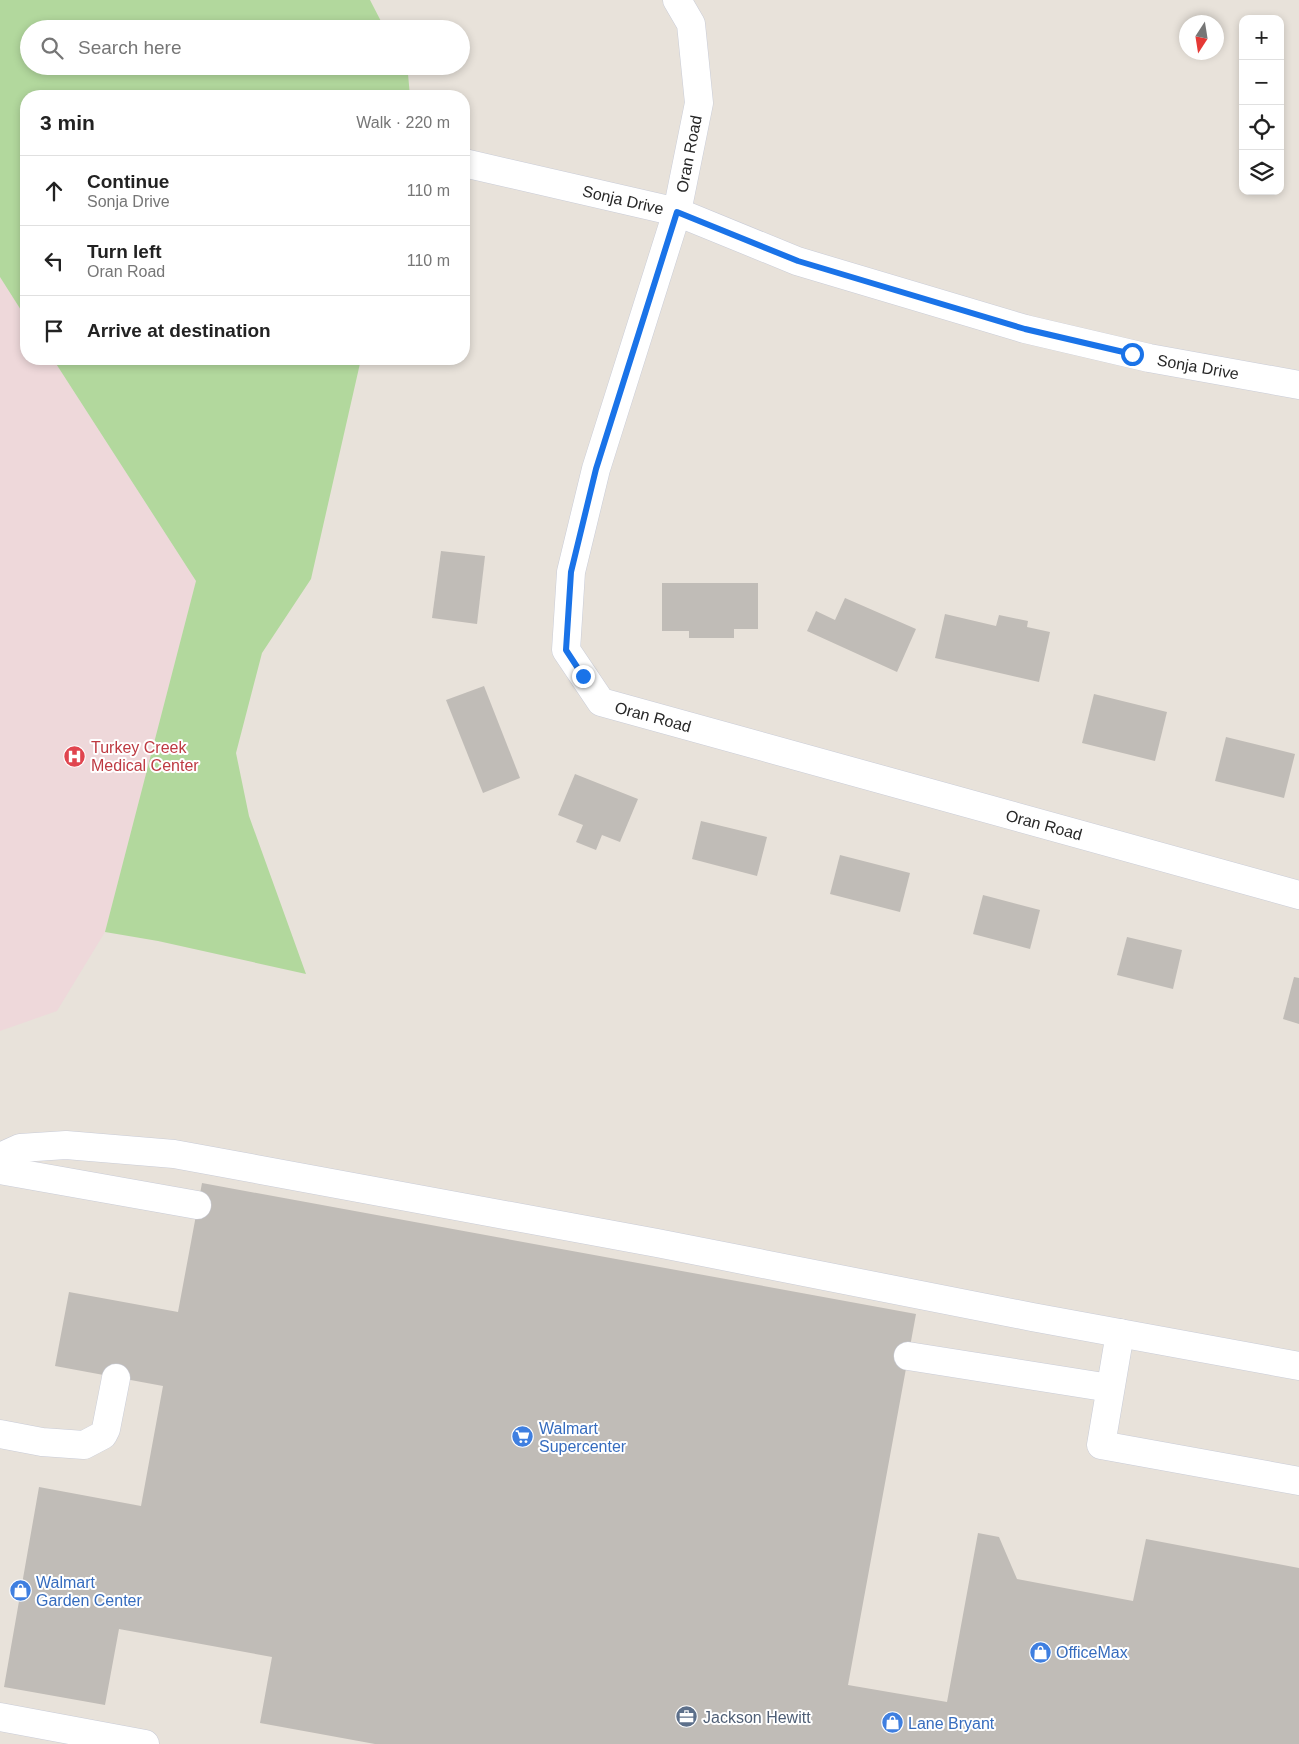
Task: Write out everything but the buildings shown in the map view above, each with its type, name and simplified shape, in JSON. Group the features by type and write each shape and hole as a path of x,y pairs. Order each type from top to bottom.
{"street":[{"name":"Oran Road","path":"677,0 691,24 699,103 677,212 596,469 571,572 566,650 601,702 1299,895"},
{"name":"Sonja Drive","path":"470,164 677,212 798,261 1025,329 1150,358 1299,385"},
{"path":"0,1157 20,1148 66,1146 174,1154 1299,1366"},
{"path":"0,1170 197,1205"},
{"path":"1120,1333 1101,1445 1299,1481"},
{"path":"908,1356 1110,1388"},
{"path":"0,1434 42,1442 67,1444 84,1445 96,1440 103,1435 106,1429 116,1378"},
{"path":"0,1717 145,1744"}],"shaded area":[{"name":"Turkey Creek Medical Center","path":"0,277 20,309 20,365 57,365 196,581 105,932 57,1011 0,1031"}],"green space":[{"path":"0,0 370,0 380,20 20,20 20,75 408,75 409,90 20,90 20,309 0,277"},
{"path":"57,365 360,365 311,579 262,653 236,753 249,816 306,974 158,941 105,932 196,581"}],"place":[{"name":"Turkey Creek Medical Center","path":"75,756"},
{"name":"Walmart Supercenter","path":"523,1437"},
{"name":"Walmart Garden Center","path":"20,1591"},
{"name":"OfficeMax","path":"1040,1652"},
{"name":"Jackson Hewitt","path":"687,1717"},
{"name":"Lane Bryant","path":"892,1723"}],"route":[{"path":"583,676 566,650 571,572 596,469 677,212 798,261 1025,329 1132,354"}]}
